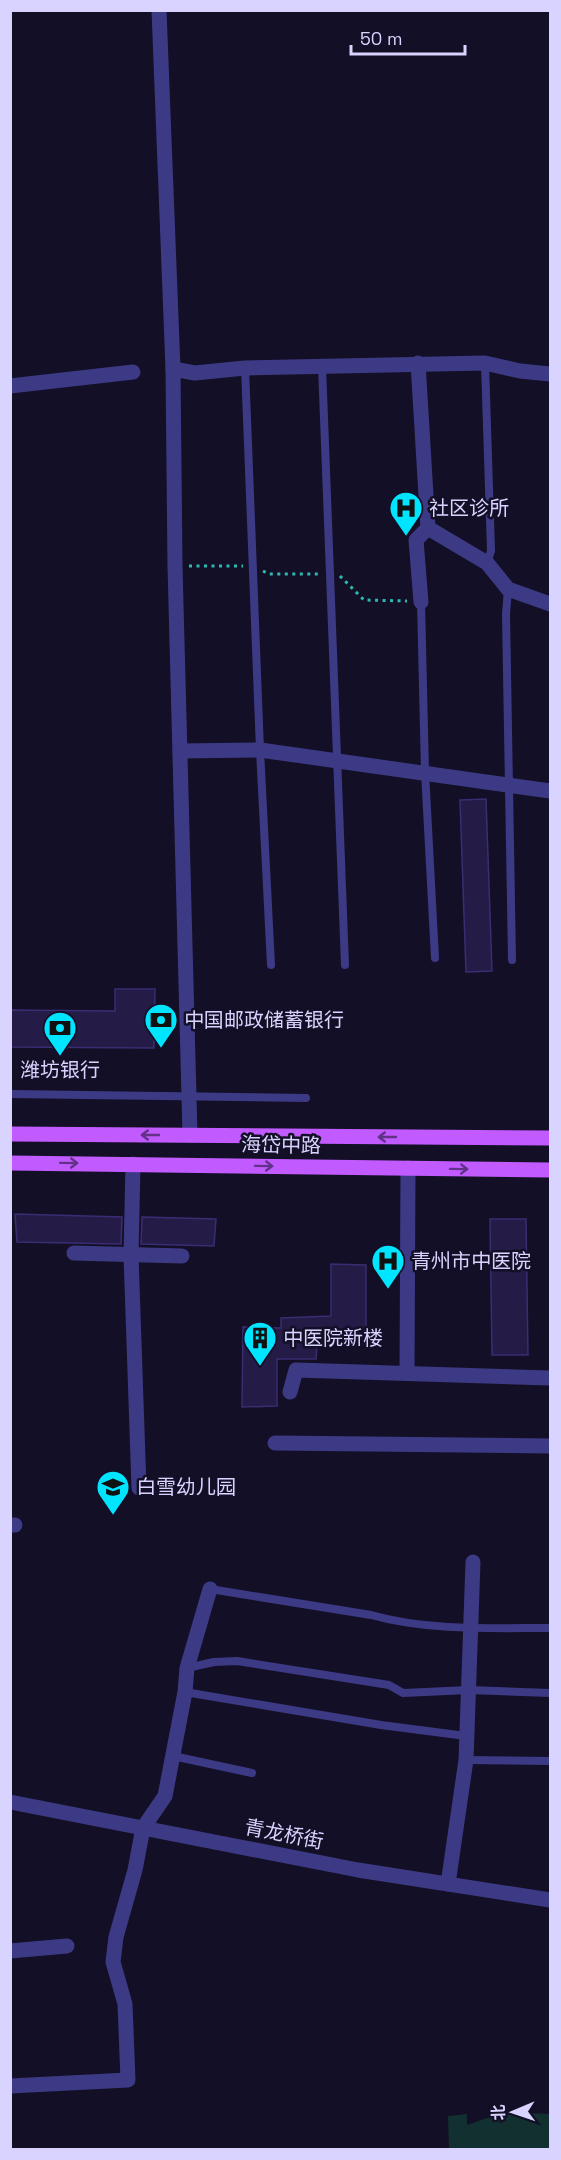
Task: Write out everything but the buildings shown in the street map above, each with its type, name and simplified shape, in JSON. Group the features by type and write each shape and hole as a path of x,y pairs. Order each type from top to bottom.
{"main road":[{"name":"海岱中路","path":"10,1134 550,1138"},
{"name":"海岱中路","path":"10,1163 550,1170"}],"street":[{"path":"159,10 173,369 175,566 190,1135"},
{"path":"417,363 428,528 416,540 421,602"},
{"path":"173,369 195,373 245,368 485,363 550,374"},
{"path":"10,386 133,372"},
{"path":"428,528 488,563 508,589 550,604"},
{"path":"180,751 260,750 550,791"},
{"path":"133,1164 131,1255 139,1488"},
{"path":"407,1373 408,1168"},
{"path":"74,1253 182,1256"},
{"path":"290,1392 296,1370 550,1378"},
{"path":"275,1443 550,1446"},
{"path":"448,1884 466,1760 473,1562"},
{"path":"10,2086 128,2080 125,2004 112,1962 116,1937 135,1870 143,1828 165,1796 185,1692 187,1668 210,1589"},
{"name":"青龙桥街","path":"10,1802 358,1870 550,1900"},
{"path":"10,1951 67,1946"}],"lane":[{"path":"485,363 491,551 488,563"},
{"path":"321,366 345,965"},
{"path":"245,368 271,965"},
{"path":"508,589 506,614 512,960"},
{"path":"421,602 425,772 435,958"},
{"path":"10,1094 306,1098"},
{"path":"210,1589 371,1615 392,1621 471,1628 550,1628"},
{"path":"187,1668 214,1662 237,1661 389,1685 403,1693 469,1690 550,1693"},
{"path":"185,1692 381,1725 466,1736"},
{"path":"173,1756 252,1773"},
{"path":"466,1760 550,1761"}],"path":[{"path":"175,566 253,566 269,574 330,574 342,577 364,600 421,602"}],"green space":[{"path":"504,2112 550,2114 550,2149 449,2149 448,2116 467,2114 467,2125"}],"place":[{"name":"社区诊所","path":"406,537"},
{"name":"中国邮政储蓄银行","path":"161,1049"},
{"name":"潍坊银行","path":"60,1057"},
{"name":"青州市中医院","path":"388,1290"},
{"name":"中医院新楼","path":"260,1367"},
{"name":"白雪幼儿园","path":"113,1516"}]}
